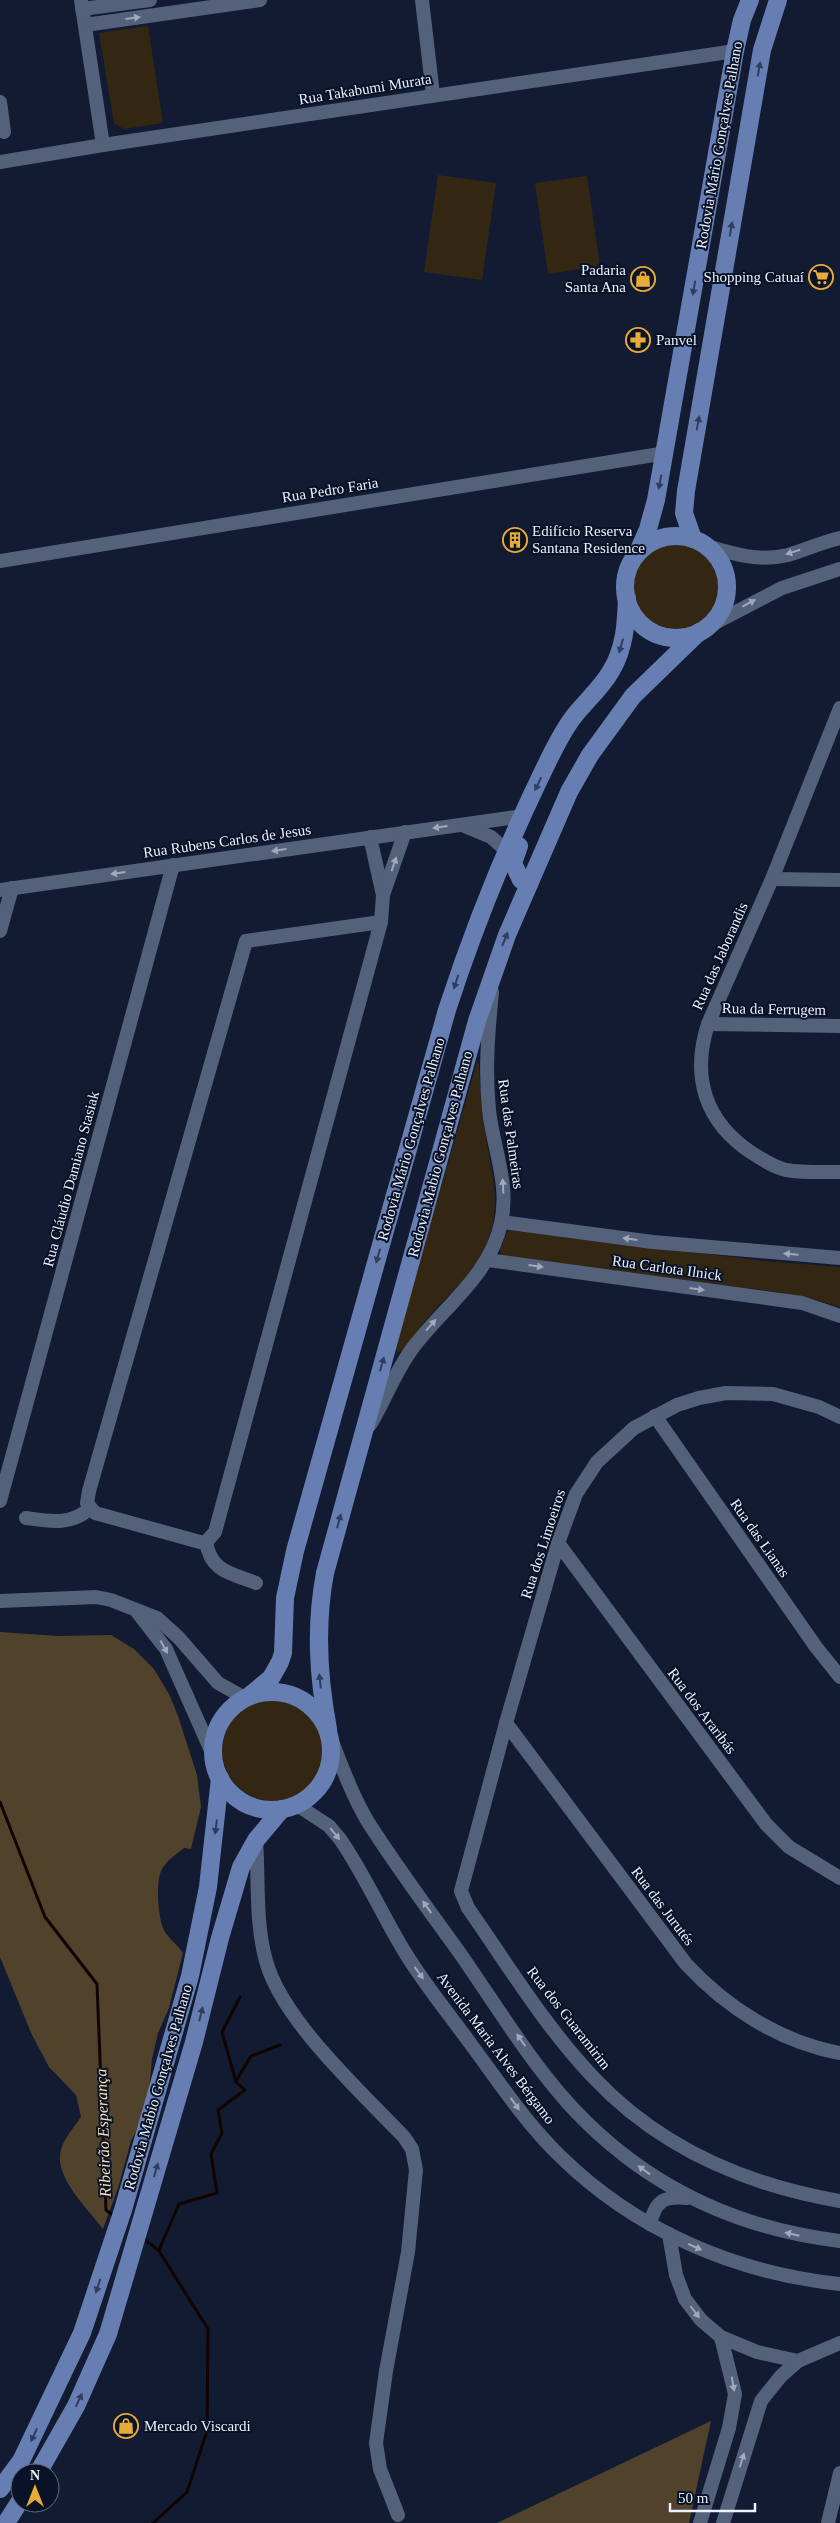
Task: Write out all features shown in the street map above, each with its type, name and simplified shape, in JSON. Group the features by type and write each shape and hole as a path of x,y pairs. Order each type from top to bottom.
{"main road":[{"name":"Rodovia Mário Gonçalves Palhano","path":"637,554 648,529 666,453 735,51 742,20 750,0"},
{"name":"Rodovia Mário Gonçalves Palhano","path":"700,543 684,513 686,491 762,50 778,0"},
{"path":"680,536 700,543 724,569 727,588 719,614 703,629 681,637 654,632 634,614 627,598 628,570 637,554 652,542 661,538 680,536"},
{"name":"Rodovia Mário Gonçalves Palhano","path":"247,1698 271,1678 282,1658 288,1580 303,1522 447,1010 462,965 522,816 566,728 611,672 618,658 625,631 627,598"},
{"name":"Rodovia Mabio Gonçalves Palhano","path":"329,1734 319,1667 319,1610 327,1564 472,1039 494,967 570,792 606,729 654,673 703,629"},
{"path":"522,816 523,832 513,863 521,880 529,884"},
{"path":"269,1692 290,1694 313,1708 329,1734 331,1760 324,1780 311,1796 289,1807 261,1809 246,1804 233,1796 220,1778 213,1755 215,1736 219,1726 231,1709 247,1698 269,1692"},
{"name":"Rodovia Mabio Gonçalves Palhano","path":"0,2489 21,2461 82,2334 123,2210 190,1976 208,1887 220,1778"},
{"name":"Rodovia Mabio Gonçalves Palhano","path":"44,2463 76,2406 108,2334 194,2042 241,1867 256,1840 289,1807"}],"street":[{"path":"103,145 82,5 150,0"},
{"path":"85,25 254,0"},
{"path":"422,0 433,95"},
{"name":"Rua Takabumi Murata","path":"0,162 433,95 735,51"},
{"path":"0,102 4,132"},
{"name":"Rua Pedro Faria","path":"0,560 666,453"},
{"path":"700,543 745,556 772,557 787,555 840,538"},
{"path":"703,629 782,588 840,569"},
{"name":"Rua das Jaborandis","path":"840,708 834,737 708,1024 700,1048 702,1082 709,1107 726,1131 743,1147 765,1162 785,1170 840,1172"},
{"name":"Rua Rubens Carlos de Jesus","path":"6,889 522,816"},
{"name":"Rua Rubens Carlos de Jesus","path":"459,825 491,837 508,852"},
{"path":"206,1542 215,1532 381,922 383,895 405,832"},
{"path":"370,837 383,895"},
{"name":"Rua Cláudio Damiano Stasiak","path":"0,1501 172,865"},
{"path":"772,878 840,880"},
{"path":"0,931 6,889"},
{"path":"206,1542 194,1541 102,1516 90,1508 87,1503 89,1490 246,941 381,922"},
{"name":"Rua das Palmeiras","path":"361,1441 411,1351 488,1260 502,1222 502,1173 489,1112 486,1070 494,967"},
{"name":"Rua da Ferrugem","path":"708,1024 840,1026"},
{"path":"502,1222 654,1242 840,1258"},
{"name":"Rua Carlota Ilnick","path":"488,1260 802,1303 840,1316"},
{"name":"Rua dos Limoeiros","path":"461,1894 462,1882 558,1543 576,1494 589,1472 617,1442 655,1416 699,1398 726,1393 754,1393 794,1398 838,1418"},
{"name":"Rua das Lianas","path":"655,1416 840,1677"},
{"path":"26,1518 52,1522 68,1520 84,1514 90,1508"},
{"path":"206,1542 209,1555 216,1567 256,1583"},
{"name":"Rua dos Araribás","path":"558,1543 766,1824 789,1847 840,1878"},
{"path":"0,1601 96,1598 111,1600 148,1613 168,1628 218,1683 247,1698"},
{"path":"134,1609 151,1626 166,1649 213,1755"},
{"name":"Rua das Jurutés","path":"506,1723 686,1964 700,1978 734,2008 756,2022 816,2046 840,2053"},
{"name":"Avenida Maria Alves Bérgamo","path":"329,1734 367,1820 547,2077 593,2129 652,2176 690,2198 756,2225 803,2237 840,2242"},
{"name":"Avenida Maria Alves Bérgamo","path":"289,1807 329,1826 340,1839 407,1957 540,2135 592,2184 650,2224 745,2266 840,2284"},
{"path":"256,1840 260,1938 266,1963 278,1992 295,2018 338,2068 404,2137 412,2149 416,2170 408,2252 386,2371 376,2443 380,2469 398,2515"},
{"name":"Rua dos Guaramirim","path":"461,1894 468,1908 576,2059 602,2087 636,2116 683,2148 729,2172 779,2189 840,2201"},
{"path":"650,2224 656,2207 662,2200 670,2197 690,2198"},
{"path":"669,2234 676,2275 685,2299 701,2320 721,2337 757,2352 798,2361"},
{"path":"700,2523 729,2428 735,2394 721,2337"},
{"path":"723,2523 761,2401 781,2376 798,2361 840,2343"},
{"path":"828,2523 840,2477"}],"shaded area":[{"path":"148,26 163,123 124,129 114,123 99,33"},
{"path":"438,175 496,183 482,280 424,272"},
{"path":"587,176 600,266 548,274 535,183"},
{"path":"675,544 691,548 705,557 714,571 718,587 714,603 705,617 691,626 675,630 659,626 645,617 636,603 632,587 636,571 645,557 659,548"},
{"path":"477,1062 479,1064 484,1123 494,1183 495,1199 491,1230 485,1247 471,1271 417,1331 403,1351 397,1352 396,1345"},
{"path":"508,1231 764,1261 840,1267 840,1307 806,1297 770,1291 502,1256 500,1250"},
{"path":"0,1632 58,1636 111,1635 134,1649 154,1669 170,1696 197,1775 201,1807 191,1849 184,1848 173,1856 160,1874 158,1887 159,1912 163,1927 167,1935 183,1953 169,2008 158,2033 143,2118 131,2141 118,2188 103,2229 73,2192 62,2170 61,2150 70,2132 81,2117 76,2095 49,2067 32,2035 0,1957"},
{"path":"273,1699 293,1703 309,1714 320,1730 324,1750 320,1770 309,1786 293,1797 273,1801 253,1797 237,1786 226,1770 222,1750 226,1730 237,1714 253,1703"},
{"path":"711,2421 689,2523 497,2523"}],"waterway":[{"name":"Ribeirão Esperança","path":"0,1802 45,1917 97,1984 106,2210 114,2216"},
{"path":"159,2250 179,2204 217,2193 211,2154 222,2133 218,2110 245,2090 236,2082 222,2032 240,1997"},
{"path":"236,2081 251,2056 280,2045"},
{"name":"Ribeirão Esperança","path":"143,2238 159,2251 208,2329 207,2431 187,2492 153,2523"}],"place":[{"name":"Shopping Catuaí","path":"821,277"},
{"name":"Padaria Santa Ana","path":"643,279"},
{"name":"Panvel","path":"638,340"},
{"name":"Edifício Reserva Santana Residence","path":"515,540"},
{"name":"Mercado Viscardi","path":"126,2426"}]}
